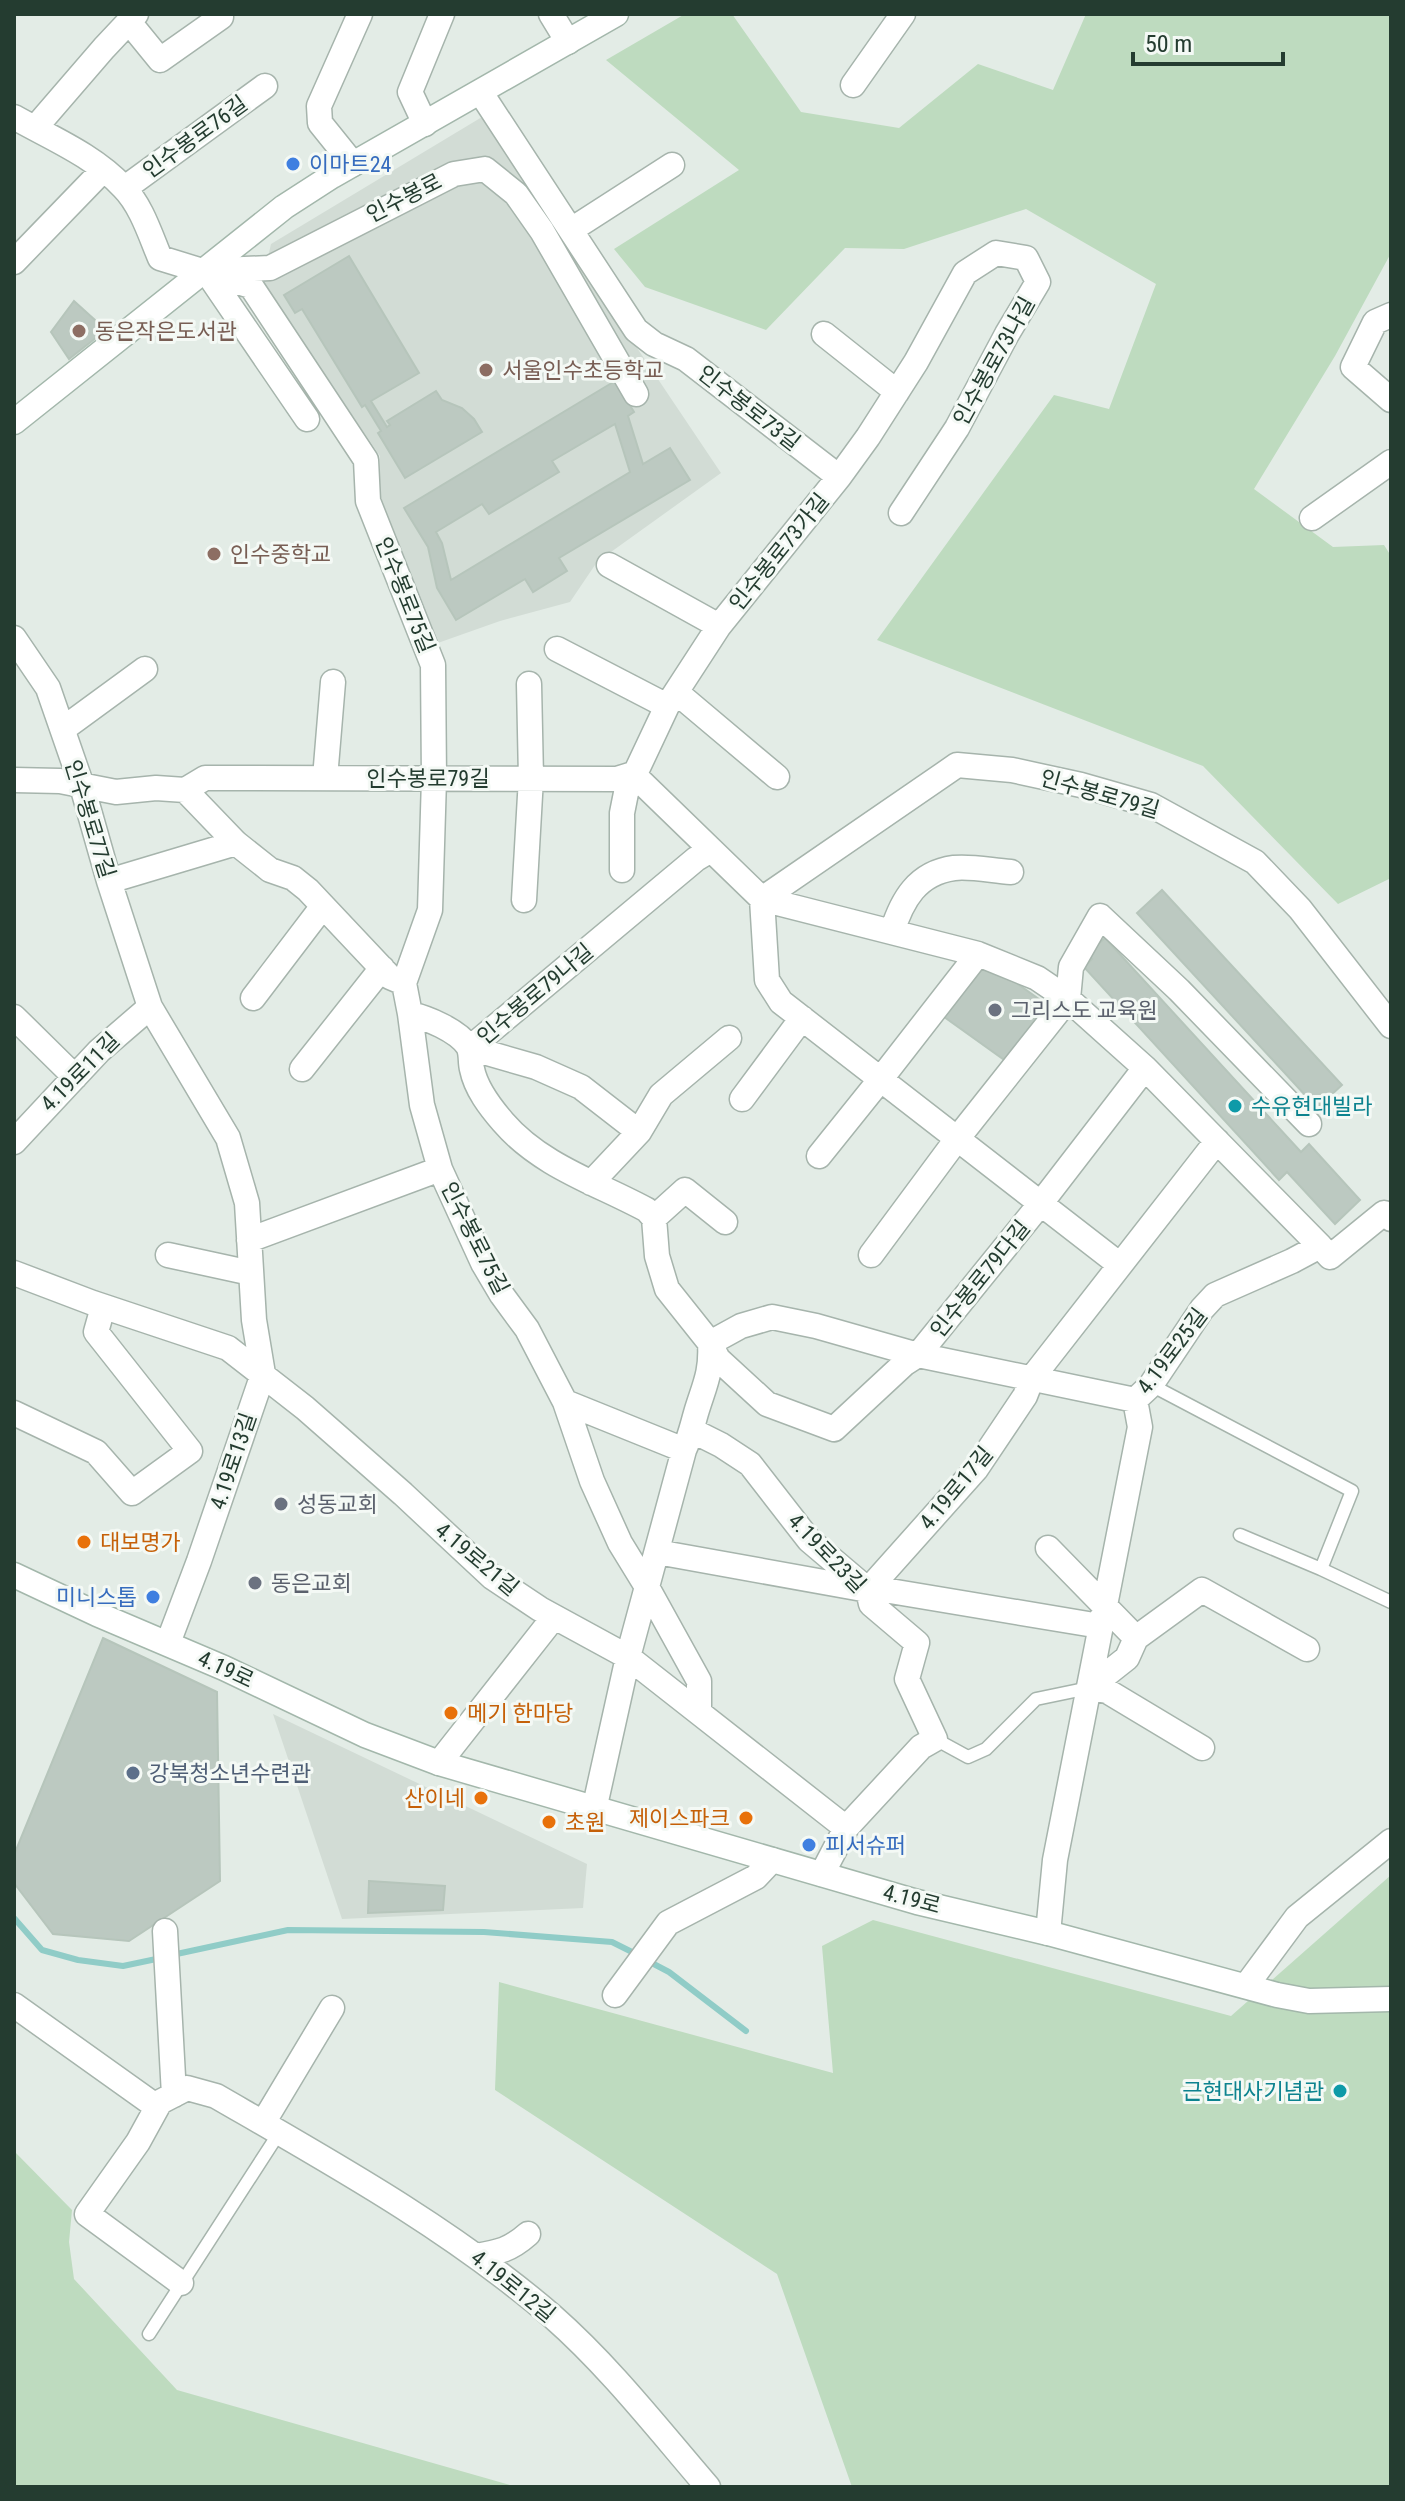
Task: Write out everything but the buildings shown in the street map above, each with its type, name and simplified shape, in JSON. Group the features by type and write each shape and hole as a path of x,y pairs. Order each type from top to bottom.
{"street":[{"path":"353,164 320,123 319,106 360,14"},
{"path":"425,124 410,92 442,14"},
{"path":"551,14 568,42"},
{"path":"14,422 284,207 353,164 616,14"},
{"path":"853,85 903,14"},
{"path":"24,123 133,18 160,60 221,17"},
{"name":"인수봉로76길","path":"125,188 265,86"},
{"name":"인수봉로73길","path":"481,93 636,330 654,344 686,359 839,477"},
{"name":"인수봉로76길","path":"24,123 91,159 125,188 143,218 160,258 206,271"},
{"path":"571,230 672,165"},
{"name":"인수봉로","path":"206,271 270,268 454,174 485,169 516,194 542,231 636,394"},
{"path":"14,262 103,170"},
{"name":"인수봉로73나길","path":"839,477 897,392 965,273 996,253 1026,258 1038,282 957,428 901,513"},
{"path":"206,271 307,419"},
{"name":"인수봉로75길","path":"206,271 251,286 366,460 368,501 433,665 430,910 404,983 422,1105 440,1169 483,1263 527,1329 565,1402 592,1481 614,1530 647,1587"},
{"path":"1391,315 1375,322 1353,367 1391,400"},
{"path":"824,334 897,392"},
{"path":"1312,518 1391,462"},
{"name":"인수봉로73가길","path":"633,774 672,699 719,626 839,477"},
{"name":"인수봉로73가길","path":"609,565 719,626"},
{"name":"인수봉로77길","path":"14,638 48,688 82,786 150,1007"},
{"path":"557,649 672,699 777,777"},
{"path":"63,729 145,669"},
{"path":"325,778 333,682"},
{"path":"524,900 531,778 529,684"},
{"name":"인수봉로79길","path":"762,899 957,765 1012,770 1151,805 1255,862 1285,891 1325,939 1391,1026"},
{"path":"622,870 622,813 633,774 762,899 978,954 1037,978 1068,999 1145,1068 1320,1246"},
{"name":"인수봉로79길","path":"14,780 60,781 116,792 156,788 185,790 205,778 617,779 633,774"},
{"path":"185,790 236,843 270,870 293,878 308,890 390,977 404,983"},
{"path":"109,881 236,843"},
{"name":"인수봉로79나길","path":"470,1048 696,859 711,850"},
{"path":"892,932 900,906 922,880 953,868 1011,872"},
{"name":"인수봉로79다길","path":"762,899 767,980 781,1002 1120,1265"},
{"path":"253,998 323,906"},
{"path":"871,1255 957,1139 1068,999 1071,967 1100,916 1179,990 1309,1124"},
{"path":"819,1156 978,954"},
{"path":"302,1069 382,968"},
{"name":"4.19로11길","path":"14,1142 126,1026 150,1007"},
{"name":"4.19로13길","path":"150,1007 228,1138 247,1203 254,1320 263,1374 168,1643"},
{"path":"410,1014 421,1016 459,1037 470,1048 472,1070 485,1100 505,1124 545,1159 647,1210 654,1218 657,1256 667,1289 710,1343 718,1359 767,1404 834,1429 904,1364 918,1355"},
{"path":"14,1017 75,1077"},
{"path":"742,1099 802,1018"},
{"path":"591,1183 639,1132 661,1095 729,1038"},
{"name":"인수봉로79나길","path":"470,1048 536,1067 581,1087 639,1132"},
{"path":"1041,1203 1145,1068"},
{"path":"1032,1378 1217,1141"},
{"path":"249,1240 440,1169"},
{"path":"654,1218 685,1190 725,1222"},
{"name":"인수봉로79다길","path":"918,1355 1041,1203"},
{"name":"4.19로25길","path":"1048,1933 1055,1860 1140,1427 1143,1392 1215,1295 1320,1246 1330,1257 1388,1216"},
{"path":"168,1255 251,1273"},
{"name":"4.19로21길","path":"14,1273 103,1307 228,1348 263,1374 403,1494 492,1577 554,1617 628,1657 846,1828"},
{"path":"14,1413 96,1452 132,1493 190,1451 96,1332 103,1307"},
{"path":"710,1343 741,1326 772,1317 918,1355 1032,1378 1143,1392"},
{"path":"594,1810 628,1657 711,1366 710,1343"},
{"name":"4.19로17길","path":"868,1590 976,1469 1025,1396 1032,1378"},
{"path":"565,1402 688,1441"},
{"name":"4.19로23길","path":"688,1441 721,1445 750,1464 809,1540 868,1590 871,1604 917,1643 907,1679 935,1739"},
{"path":"1048,1548 1102,1616 1136,1638"},
{"path":"657,1552 868,1590 1102,1616"},
{"name":"4.19로","path":"14,1575 365,1735 439,1763 917,1902 1246,1986 1309,2001 1391,1999"},
{"path":"647,1587 699,1681 699,1711"},
{"path":"1089,1688 1127,1658 1136,1638 1202,1590 1307,1649"},
{"path":"439,1763 554,1617"},
{"path":"1089,1688 1107,1691 1202,1748"},
{"path":"822,1874 846,1828 921,1747 935,1739"},
{"path":"1246,1986 1297,1917 1391,1841"},
{"path":"615,1995 668,1923 756,1877 772,1860"},
{"path":"165,1931 166,2101 87,2214 181,2283"},
{"path":"14,2005 166,2101"},
{"path":"271,2128 332,2008"},
{"name":"4.19로12길","path":"166,2101 187,2088 216,2096 455,2240 553,2317 613,2376 708,2487"},
{"path":"476,2256 513,2247 528,2234"}],"lane":[{"path":"1143,1392 1352,1491 1321,1569"},
{"path":"1240,1535 1391,1602"},
{"path":"935,1739 968,1757 986,1749 1036,1699 1089,1688"},
{"path":"149,2334 271,2128"}],"shaded area":[{"name":"서울인수초등학교","path":"482,117 721,473 597,562 570,602 500,621 435,644 378,504 380,456 262,283 271,244"},
{"path":"273,1714 587,1864 583,1908 342,1919"}],"green space":[{"path":"685,14 732,14 801,112 899,128 978,64 1053,90 1086,14 1391,14 1391,253 1335,356 1254,489 1333,547 1384,545 1391,556 1391,878 1338,904 1203,766 877,640 1054,395 1109,409 1156,284 1026,209 904,249 845,248 766,330 645,287 614,249 739,170 606,60"},
{"path":"1391,1875 1391,2487 852,2487 777,2274 495,2090 499,1982 833,2073 822,1946 873,1920 1231,2016"},
{"path":"14,2151 72,2210 69,2242 74,2279 177,2390 517,2487 14,2487"}],"waterway":[{"path":"14,1918 42,1950 78,1960 123,1966 161,1958"},
{"path":"172,1955 288,1930 484,1932 612,1942 638,1955"},
{"path":"648,1961 669,1972 746,2031"}],"place":[{"name":"이마트24","path":"293,164"},
{"name":"동은작은도서관","path":"79,331"},
{"name":"서울인수초등학교","path":"486,370"},
{"name":"인수중학교","path":"214,554"},
{"name":"그리스도 교육원","path":"995,1010"},
{"name":"수유현대빌라","path":"1235,1106"},
{"name":"성동교회","path":"281,1504"},
{"name":"대보명가","path":"84,1542"},
{"name":"동은교회","path":"255,1583"},
{"name":"미니스톱","path":"153,1597"},
{"name":"메기 한마당","path":"451,1713"},
{"name":"강북청소년수련관","path":"133,1773"},
{"name":"산이네","path":"481,1798"},
{"name":"제이스파크","path":"746,1818"},
{"name":"초원","path":"549,1822"},
{"name":"피서슈퍼","path":"809,1845"},
{"name":"근현대사기념관","path":"1340,2091"}]}
